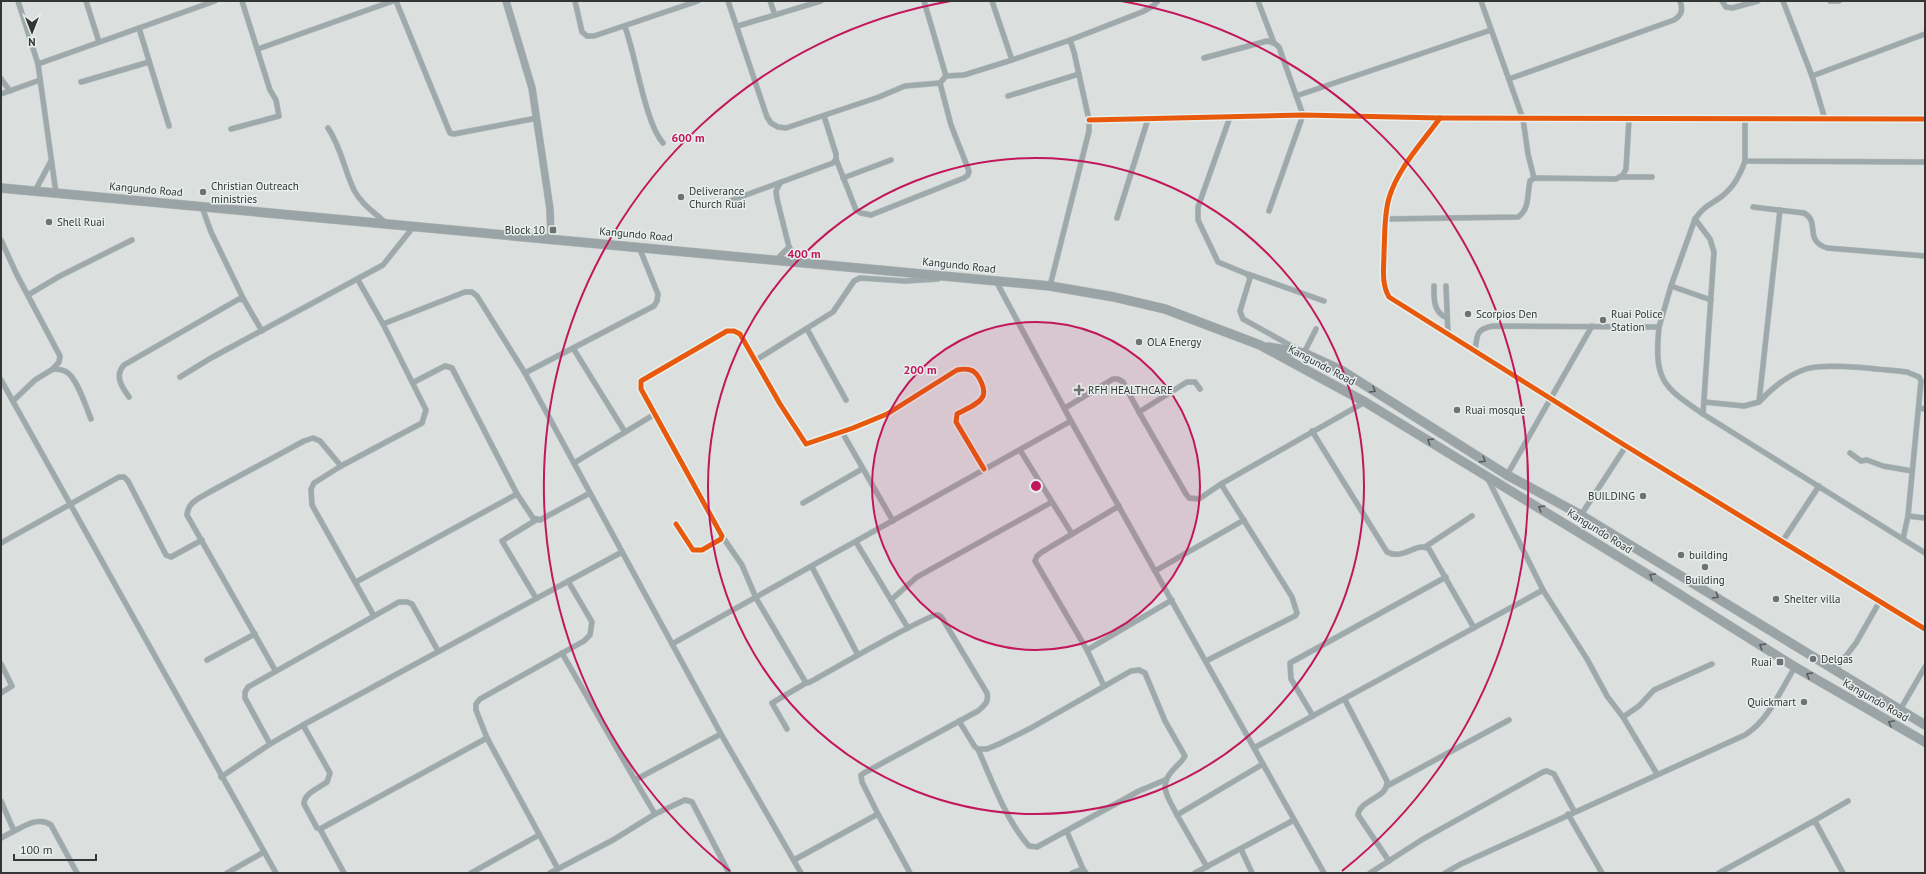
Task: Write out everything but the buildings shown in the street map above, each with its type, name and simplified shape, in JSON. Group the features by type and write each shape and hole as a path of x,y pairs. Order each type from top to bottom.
{"highway":[{"name":"Kangundo Road","path":"1,188 954,276 1050,286 1114,297 1165,309 1260,345 1365,402 1487,475 1794,667 1925,742"},
{"name":"Kangundo Road","path":"1260,345 1304,353 1341,370 1507,474 1581,515 1925,725"},
{"path":"1334,385 1336,375 1341,370"},
{"path":"1822,683 1833,669"}],"street":[{"path":"18,1 38,64 56,193"},
{"path":"86,1 99,42"},
{"path":"38,64 215,1"},
{"path":"231,129 279,116 242,1"},
{"path":"258,49 394,1 450,132 454,134 537,118"},
{"path":"507,1 532,88 550,209 551,238"},
{"path":"575,1 579,24 582,32 587,36 601,35 698,1"},
{"path":"728,1 738,26 767,117 771,123 778,127 786,128 824,116 904,86 940,83 946,76 964,75 1012,60 1070,40 1142,12 1154,6 1158,1"},
{"path":"770,1 775,15"},
{"path":"738,26 821,1"},
{"path":"924,1 946,76"},
{"path":"992,1 1012,60"},
{"path":"1258,1 1274,43"},
{"path":"1481,1 1523,118 1528,154 1534,178"},
{"path":"1509,79 1674,20 1681,16 1682,9 1680,1"},
{"path":"1722,1 1726,7 1732,8 1758,1"},
{"path":"1783,1 1812,76 1825,119"},
{"path":"1830,1 1839,1"},
{"path":"625,27 632,46 645,102 655,130 663,144"},
{"path":"139,28 169,126"},
{"path":"1296,96 1491,30"},
{"path":"1812,76 1925,34"},
{"path":"1050,286 1089,131 1089,120 1070,40"},
{"path":"1204,58 1267,41 1274,43 1279,47 1303,115 1269,211"},
{"path":"81,82 149,62"},
{"path":"1008,96 1079,74"},
{"path":"1,79 10,91"},
{"path":"1,94 40,80"},
{"path":"824,116 836,154 836,159 856,210 861,213 871,214 964,178 968,175 969,171 951,125 940,83"},
{"path":"1089,120 1303,115 1440,118 1925,119"},
{"path":"1230,117 1197,214 1198,220 1218,262 1246,274 1324,302"},
{"path":"1440,118 1402,170 1394,184 1389,199 1385,219 1383,279 1385,290 1389,297 1626,446 1925,629"},
{"path":"1621,177 1626,169 1629,118"},
{"path":"1117,218 1148,119"},
{"path":"1745,119 1745,160 1740,175 1731,188 1721,197 1704,207 1695,219 1671,286 1659,327 1657,343 1658,363 1662,381 1668,388 1703,414 1925,553"},
{"path":"328,128 340,150 354,189 359,198 387,224"},
{"path":"727,202 833,163 836,159"},
{"path":"35,191 51,160"},
{"path":"843,178 891,160"},
{"path":"1745,160 1925,162"},
{"path":"1385,219 1518,217 1524,214 1528,187 1530,181 1534,178 1616,179 1621,177 1652,177"},
{"path":"780,183 776,191 777,199 789,247 798,261"},
{"path":"202,206 211,232 244,300 262,330"},
{"path":"1753,207 1798,211 1809,216 1812,223 1815,241 1819,245 1827,248 1925,256"},
{"path":"1758,402 1780,210"},
{"path":"1695,219 1710,239 1713,247 1703,414"},
{"path":"180,377 262,330 358,280 387,262 414,226"},
{"path":"1,240 60,356 59,362 53,369 30,384 12,401"},
{"path":"28,295 55,279 132,240"},
{"path":"525,373 654,306 657,301 658,294 639,246"},
{"path":"778,259 789,247"},
{"path":"1246,274 1250,278 1250,281 1240,311 1243,319 1304,353 1316,328"},
{"path":"756,360 807,329 836,309 854,280 860,278 904,281 954,276"},
{"path":"358,280 414,382 426,410 422,423 341,466 314,483 310,489 312,504 374,616"},
{"path":"996,281 1071,421 1324,873"},
{"path":"1434,286 1434,301 1436,308 1442,315 1448,318"},
{"path":"1446,286 1448,334"},
{"path":"1671,286 1711,300"},
{"path":"383,324 465,292 472,292 477,296 525,373 721,734 801,873"},
{"path":"130,397 121,385 119,374 124,365 239,299 244,300"},
{"path":"1475,351 1477,334 1483,328 1493,326 1659,327"},
{"path":"1507,474 1592,326"},
{"path":"807,329 846,400"},
{"path":"806,683 756,598 742,565 722,536 655,414 640,385 643,378 718,335 727,331 734,331 740,334 780,404 806,444 842,432 887,414 957,370 966,368 973,371 979,377 984,390 983,396 981,400 957,414 956,422 984,469"},
{"path":"573,348 625,432"},
{"path":"414,382 446,366 452,368 517,494 533,518 536,520"},
{"path":"1704,402 1744,406 1758,402 1771,390 1807,368 1825,366 1907,372 1919,377 1921,381 1919,408 1908,516 1903,539"},
{"path":"53,369 62,370 69,374 76,383 91,419"},
{"path":"1065,408 1113,379 1118,379 1123,382 1189,498 1199,499 1221,484 1365,402"},
{"path":"1,380 221,777 276,873"},
{"path":"1139,412 1187,382 1195,382 1200,390"},
{"path":"1919,408 1925,409"},
{"path":"574,462 655,414"},
{"path":"672,644 1071,421"},
{"path":"1312,431 1387,552 1399,556 1425,547 1472,516"},
{"path":"842,432 893,521"},
{"path":"275,670 187,515 191,503 312,438 320,441 341,466"},
{"path":"1581,515 1626,446"},
{"path":"1020,450 1072,534"},
{"path":"1850,453 1861,461 1867,460 1883,466 1912,471"},
{"path":"803,503 862,469"},
{"path":"1487,475 1543,590 1587,659 1607,696 1623,717 1656,774"},
{"path":"1,543 119,477 124,477 128,481 166,555 171,557 176,555 202,540"},
{"path":"1206,661 1295,616 1297,613 1292,597 1221,484"},
{"path":"1782,542 1819,486"},
{"path":"536,598 502,541 536,520 540,520 590,493"},
{"path":"356,582 517,494"},
{"path":"891,600 917,577 1052,502"},
{"path":"1104,686 1087,650 1035,561 1042,552 1119,506"},
{"path":"1908,516 1925,518"},
{"path":"1155,571 1244,520"},
{"path":"676,524 693,550 702,550 721,539 722,536"},
{"path":"856,542 908,628"},
{"path":"1425,547 1429,549 1446,577 1474,628"},
{"path":"221,777 270,744 303,725 622,552"},
{"path":"812,567 858,655"},
{"path":"1314,716 1291,680 1290,663 1446,577"},
{"path":"558,869 486,738 476,710 476,704 480,699 584,641 590,636 592,622 568,581"},
{"path":"1254,748 1345,700 1543,590"},
{"path":"1087,650 1172,600"},
{"path":"1833,669 1856,643 1880,601"},
{"path":"270,744 245,698 245,692 248,687 275,670 399,602 407,602 412,604 438,651"},
{"path":"787,729 772,703 932,615 942,617 987,693 988,699 985,705 978,711 861,775 862,782 910,873"},
{"path":"207,660 255,634"},
{"path":"562,653 655,814"},
{"path":"1,664 12,684 11,688 1,693"},
{"path":"1623,717 1639,706 1654,690 1712,664"},
{"path":"1445,873 1574,811 1751,732 1768,714 1794,667"},
{"path":"1900,710 1925,667"},
{"path":"959,721 978,749 998,795 1022,839 1029,846 1037,847 1067,832 1139,791 1165,780 1185,756 1165,721 1145,673 1139,670 1131,671 1032,728 987,749 978,749"},
{"path":"1345,700 1375,756 1388,786"},
{"path":"1389,860 1358,815 1359,810 1388,786 1510,720"},
{"path":"303,725 330,773 327,782 306,796 304,804 317,828 320,829 344,873"},
{"path":"635,780 721,734"},
{"path":"320,829 486,738"},
{"path":"1177,815 1263,764"},
{"path":"1370,873 1423,839 1543,772 1547,771 1554,774 1574,811"},
{"path":"1165,780 1165,791 1177,815 1207,866"},
{"path":"550,873 613,840 655,814 685,800 692,802 729,873"},
{"path":"1,801 14,831"},
{"path":"1719,873 1848,801"},
{"path":"794,860 878,814"},
{"path":"1568,814 1602,873"},
{"path":"1195,873 1294,820"},
{"path":"1,838 35,822 48,823 51,825 77,873"},
{"path":"1812,822 1816,823 1843,873"},
{"path":"1067,832 1084,871 1072,873"},
{"path":"471,873 539,835"},
{"path":"1241,849 1252,873"},
{"path":"227,873 264,852"}],"cycle path":[{"path":"1089,120 1303,115 1440,118 1925,119"},
{"path":"1440,118 1404,166 1393,187 1387,204 1383,270 1386,292 1389,297 1626,446 1925,629"},
{"path":"676,524 693,550 702,550 721,539 722,536 641,389 641,381 727,331 734,331 740,334 780,404 806,444 853,428 887,414 957,370 967,369 973,371 978,376 984,393 979,402 957,414 956,422 984,469"}],"place":[{"name":"Christian Outreach ministries","path":"203,192"},
{"name":"Deliverance Church Ruai","path":"681,197"},
{"name":"Shell Ruai","path":"49,222"},
{"name":"Block 10","path":"553,230"},
{"name":"Scorpios Den","path":"1468,314"},
{"name":"Ruai Police Station","path":"1603,320"},
{"name":"OLA Energy","path":"1139,342"},
{"name":"RFH HEALTHCARE","path":"1079,390"},
{"name":"Ruai mosque","path":"1457,410"},
{"name":"BUILDING","path":"1643,496"},
{"name":"building","path":"1681,555"},
{"name":"Building","path":"1705,567"},
{"name":"Shelter villa","path":"1776,599"},
{"name":"Delgas","path":"1813,659"},
{"name":"Ruai","path":"1780,662"},
{"name":"Quickmart","path":"1804,702"}]}
